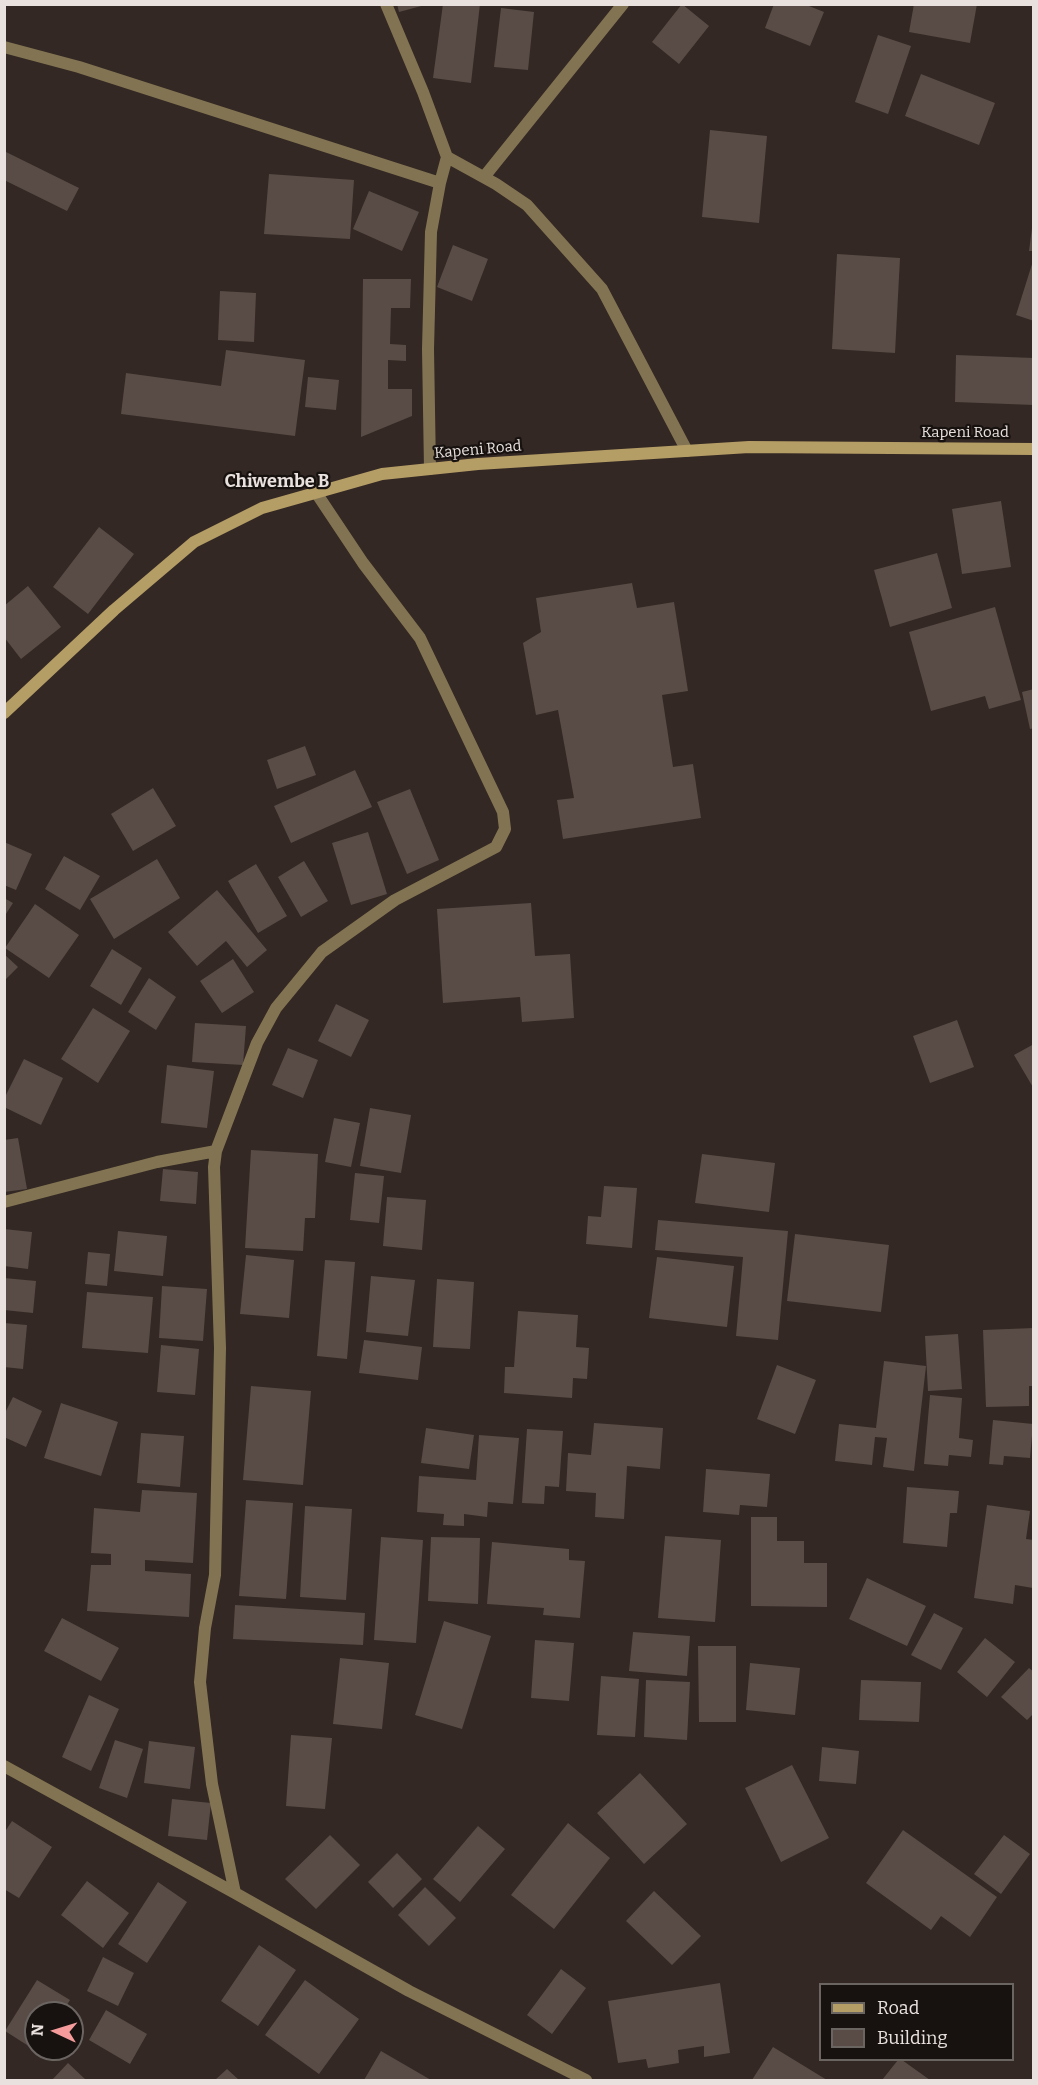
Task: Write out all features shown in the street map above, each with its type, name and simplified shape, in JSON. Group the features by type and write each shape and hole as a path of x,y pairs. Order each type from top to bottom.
{"main road":[{"name":"Kapeni Road","path":"4,713 114,610 194,542 262,508 315,491 382,474 621,454 749,447 1034,449"}],"street":[{"path":"386,4 447,157 431,232 428,349 430,469"},
{"path":"484,177 623,4"},
{"path":"4,48 80,67 440,183"},
{"path":"447,157 484,177 527,205 602,289 687,451"},
{"path":"235,1893 212,1784 200,1682 205,1629 215,1575 220,1348 214,1167 216,1150 257,1043 276,1008 322,952 395,900 496,847 505,829 503,812 420,638 363,563 315,491"},
{"path":"4,1202 147,1165 216,1150"},
{"path":"4,1766 409,1991 586,2080"}],"building":[{"path":"397,4 424,4 425,5 399,12"},
{"path":"443,4 480,4 471,83 433,78"},
{"path":"682,4 709,26 679,64 652,42"},
{"path":"774,4 804,4 824,12 810,46 765,28"},
{"path":"914,4 977,4 970,43 909,32"},
{"path":"501,8 534,12 528,70 494,67"},
{"path":"878,35 911,46 888,114 855,102"},
{"path":"921,74 995,103 979,145 905,116"},
{"path":"710,130 767,136 759,223 702,217"},
{"path":"4,151 79,188 67,211 4,180"},
{"path":"269,174 354,180 350,239 264,234"},
{"path":"369,191 419,212 402,251 353,229"},
{"path":"1032,228 1034,228 1034,251 1029,251"},
{"path":"453,245 488,259 472,301 437,287"},
{"path":"837,254 900,258 895,353 832,349"},
{"path":"1034,261 1034,321 1016,315"},
{"path":"363,279 411,279 410,308 391,308 390,344 406,345 406,361 388,360 388,389 412,389 412,416 361,437"},
{"path":"220,291 256,293 254,342 218,340"},
{"path":"226,350 305,360 295,436 121,414 126,373 221,386"},
{"path":"956,355 1034,358 1034,405 955,402"},
{"path":"308,377 339,380 336,410 305,407"},
{"path":"1001,501 1011,567 962,574 952,509"},
{"path":"99,527 134,554 88,614 53,587"},
{"path":"937,553 952,608 890,627 874,570"},
{"path":"632,583 637,608 674,602 688,691 662,695 673,767 693,764 701,818 563,839 557,800 574,798 558,710 536,715 523,643 541,632 536,598"},
{"path":"28,586 61,627 21,659 4,637 4,606"},
{"path":"995,607 1021,700 989,709 985,696 931,711 909,632"},
{"path":"1034,689 1034,728 1030,729 1022,692"},
{"path":"305,746 316,775 277,789 267,760"},
{"path":"355,770 372,807 291,843 274,806"},
{"path":"153,788 176,826 133,851 111,814"},
{"path":"410,789 439,860 407,874 377,802"},
{"path":"368,832 387,894 351,905 332,843"},
{"path":"4,842 32,854 16,890 4,885"},
{"path":"64,856 100,876 80,910 45,889"},
{"path":"157,859 180,898 114,939 90,899"},
{"path":"304,861 328,901 301,917 278,877"},
{"path":"256,864 287,916 258,933 228,881"},
{"path":"217,890 267,950 247,967 226,941 197,966 168,932"},
{"path":"4,898 13,903 4,917"},
{"path":"531,903 535,956 570,954 574,1018 522,1022 520,997 443,1003 437,909"},
{"path":"35,904 79,935 49,978 5,948"},
{"path":"112,949 142,968 121,1005 90,986"},
{"path":"4,954 18,967 4,981"},
{"path":"233,959 254,992 222,1013 200,981"},
{"path":"149,978 176,997 156,1030 128,1012"},
{"path":"336,1004 369,1020 351,1057 318,1041"},
{"path":"93,1008 130,1031 98,1083 61,1059"},
{"path":"957,1020 974,1067 930,1083 913,1036"},
{"path":"195,1023 246,1026 243,1065 192,1062"},
{"path":"1034,1044 1034,1089 1014,1055"},
{"path":"288,1048 318,1060 303,1098 272,1085"},
{"path":"24,1059 63,1078 41,1125 4,1107 4,1099"},
{"path":"167,1065 214,1071 207,1128 161,1123"},
{"path":"370,1108 411,1115 401,1173 360,1166"},
{"path":"334,1118 360,1123 351,1167 325,1162"},
{"path":"18,1138 27,1189 4,1192 4,1140"},
{"path":"251,1150 318,1154 315,1218 305,1218 303,1251 245,1248"},
{"path":"702,1154 775,1163 769,1212 695,1203"},
{"path":"163,1169 198,1172 196,1204 160,1201"},
{"path":"355,1173 384,1176 379,1223 350,1220"},
{"path":"604,1186 637,1188 632,1248 586,1244 588,1216 601,1217"},
{"path":"387,1197 426,1200 422,1250 383,1246"},
{"path":"658,1220 788,1231 778,1340 736,1336 743,1257 655,1250"},
{"path":"4,1229 32,1232 28,1269 4,1266"},
{"path":"118,1231 167,1236 163,1276 114,1271"},
{"path":"795,1234 889,1245 881,1312 787,1301"},
{"path":"88,1252 110,1254 107,1286 85,1284"},
{"path":"246,1255 294,1260 289,1318 240,1314"},
{"path":"657,1257 734,1266 727,1327 649,1318"},
{"path":"325,1260 355,1262 347,1359 317,1356"},
{"path":"371,1276 415,1280 408,1336 366,1332"},
{"path":"4,1278 36,1281 33,1313 4,1310"},
{"path":"437,1279 474,1282 470,1349 433,1347"},
{"path":"162,1286 207,1289 203,1341 159,1338"},
{"path":"87,1292 153,1297 148,1353 82,1348"},
{"path":"518,1311 578,1315 576,1347 589,1348 587,1379 573,1378 572,1398 504,1393 505,1367 514,1367"},
{"path":"4,1323 27,1325 23,1369 4,1367"},
{"path":"1034,1328 1034,1386 1029,1386 1029,1406 986,1407 983,1330"},
{"path":"958,1334 962,1389 928,1391 925,1336"},
{"path":"364,1340 422,1347 418,1380 359,1373"},
{"path":"161,1345 199,1349 195,1395 157,1392"},
{"path":"884,1361 926,1366 914,1471 883,1467 887,1438 875,1437 872,1465 835,1461 839,1424 876,1428"},
{"path":"777,1365 816,1380 795,1434 757,1419"},
{"path":"251,1386 311,1391 303,1485 243,1480"},
{"path":"930,1395 962,1398 959,1438 973,1440 971,1457 949,1455 948,1466 924,1464"},
{"path":"13,1397 42,1411 26,1447 4,1437 4,1415"},
{"path":"61,1403 118,1422 101,1476 44,1458"},
{"path":"993,1420 1033,1424 1030,1458 1004,1456 1003,1465 989,1464"},
{"path":"594,1423 663,1428 660,1469 627,1466 624,1519 595,1517 596,1493 566,1491 568,1453 591,1455"},
{"path":"426,1428 474,1435 469,1469 421,1463"},
{"path":"527,1429 563,1431 559,1487 545,1486 544,1504 522,1503"},
{"path":"141,1433 184,1436 180,1487 137,1483"},
{"path":"479,1435 519,1438 513,1504 488,1502 487,1517 464,1514 464,1526 443,1525 444,1514 417,1512 419,1476 476,1480"},
{"path":"706,1469 770,1474 767,1507 740,1505 739,1515 703,1512"},
{"path":"907,1487 959,1491 957,1513 950,1513 947,1547 903,1543"},
{"path":"142,1490 197,1493 193,1563 145,1560 145,1571 191,1574 189,1617 87,1611 91,1565 111,1565 111,1554 91,1553 94,1508 140,1512"},
{"path":"246,1500 293,1503 286,1599 239,1596"},
{"path":"987,1505 1030,1511 1026,1539 1034,1540 1033,1588 1015,1585 1013,1604 974,1598"},
{"path":"305,1506 352,1509 346,1600 300,1597"},
{"path":"751,1517 777,1517 777,1541 804,1541 804,1563 827,1563 827,1607 751,1606"},
{"path":"665,1536 721,1540 715,1622 658,1618"},
{"path":"381,1537 423,1540 416,1643 374,1640"},
{"path":"431,1537 480,1538 478,1604 428,1601"},
{"path":"492,1542 569,1549 569,1560 585,1561 580,1618 543,1615 544,1608 487,1604"},
{"path":"867,1578 926,1606 907,1646 849,1619"},
{"path":"235,1605 365,1613 363,1645 233,1639"},
{"path":"934,1613 963,1628 941,1670 911,1655"},
{"path":"62,1618 119,1648 101,1681 44,1651"},
{"path":"444,1621 491,1636 462,1729 415,1715"},
{"path":"633,1632 690,1636 687,1676 629,1671"},
{"path":"985,1638 1015,1662 987,1697 957,1672"},
{"path":"535,1640 574,1643 569,1701 531,1698"},
{"path":"698,1646 736,1646 736,1722 699,1722"},
{"path":"340,1658 389,1663 382,1729 333,1724"},
{"path":"750,1663 800,1668 795,1715 746,1710"},
{"path":"1029,1668 1034,1672 1034,1713 1027,1720 1001,1697"},
{"path":"601,1676 639,1679 635,1737 597,1735"},
{"path":"646,1680 690,1682 687,1740 644,1737"},
{"path":"861,1680 921,1682 919,1722 859,1720"},
{"path":"89,1695 119,1709 91,1771 62,1757"},
{"path":"291,1735 332,1738 325,1809 286,1806"},
{"path":"115,1740 143,1749 127,1798 99,1788"},
{"path":"149,1741 195,1747 190,1789 144,1783"},
{"path":"822,1747 859,1751 856,1784 819,1781"},
{"path":"792,1765 829,1838 781,1862 745,1788"},
{"path":"640,1773 687,1824 644,1864 597,1813"},
{"path":"172,1799 211,1803 207,1840 168,1836"},
{"path":"12,1821 52,1847 19,1898 4,1889 4,1833"},
{"path":"568,1823 610,1858 554,1929 511,1895"},
{"path":"478,1826 505,1849 460,1902 433,1879"},
{"path":"903,1830 997,1897 970,1937 941,1916 931,1930 866,1883"},
{"path":"330,1835 360,1865 316,1909 285,1879"},
{"path":"1004,1835 1030,1854 1001,1894 974,1874"},
{"path":"397,1853 422,1879 393,1908 368,1882"},
{"path":"87,1881 129,1913 103,1948 61,1915"},
{"path":"158,1882 187,1902 147,1963 118,1944"},
{"path":"425,1887 456,1918 429,1946 398,1915"},
{"path":"654,1891 701,1936 672,1965 626,1921"},
{"path":"259,1945 296,1970 258,2026 221,2001"},
{"path":"103,1957 134,1973 118,2006 87,1991"},
{"path":"561,1969 586,1988 552,2034 527,2015"},
{"path":"37,1980 70,2000 24,2001 24,2043 5,2031"},
{"path":"305,1980 359,2019 319,2074 265,2035"},
{"path":"720,1983 730,2053 704,2057 704,2046 678,2050 679,2063 648,2068 646,2059 618,2063 608,2001"},
{"path":"106,2010 147,2034 130,2064 89,2040"},
{"path":"773,2047 827,2080 752,2080"},
{"path":"381,2051 431,2080 364,2080"},
{"path":"897,2061 903,2061 930,2080 882,2080"},
{"path":"68,2063 86,2080 52,2080"},
{"path":"227,2069 239,2080 215,2080"}],"district":[{"name":"Chiwembe B","path":"277,482"}]}
